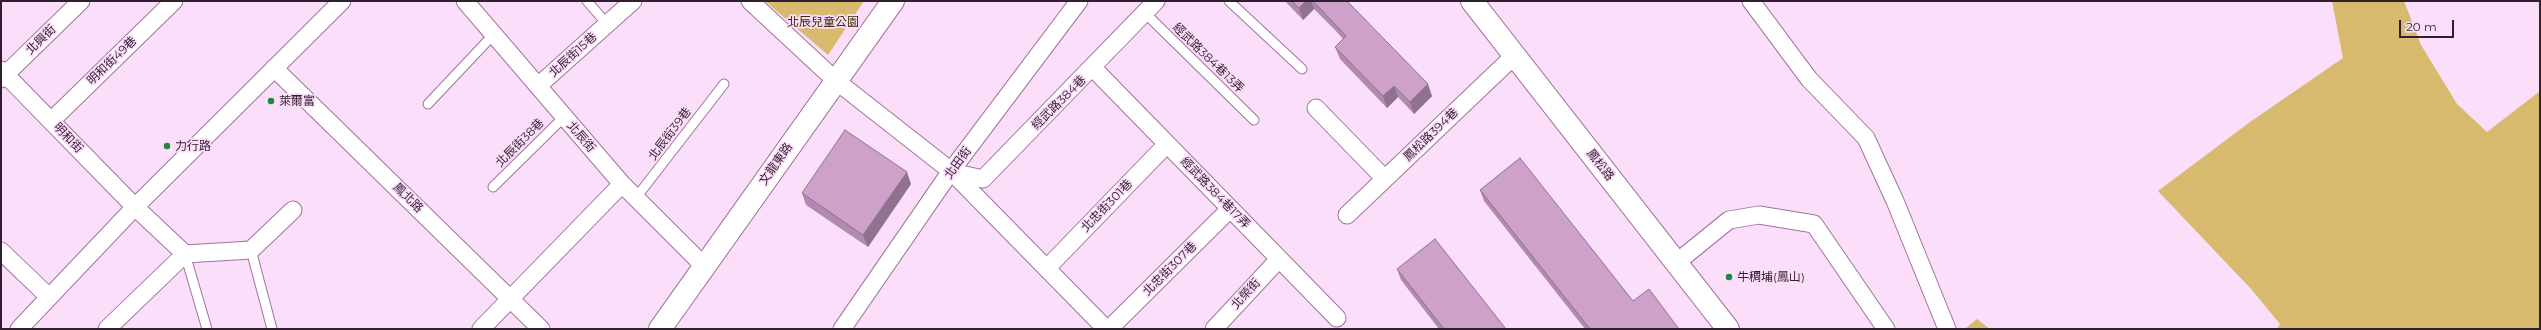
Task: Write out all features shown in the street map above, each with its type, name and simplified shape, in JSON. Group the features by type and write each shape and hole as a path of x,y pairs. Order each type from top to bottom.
{"main road":[{"name":"文龍東路","path":"660,329 893,1"},
{"name":"鳳松路","path":"1472,1 1728,329"}],"street":[{"name":"北興街","path":"3,74 81,1"},
{"name":"明和街49巷","path":"51,121 174,1"},
{"path":"19,329 135,207 342,1"},
{"name":"北辰街","path":"465,1 622,184 704,266"},
{"name":"北辰街15巷","path":"538,86 633,1"},
{"path":"750,1 836,80 952,172 1108,329"},
{"name":"北田街","path":"842,329 952,172 1079,1"},
{"path":"1751,1 1808,79 1866,138 1895,201 1947,329"},
{"name":"經武路384巷","path":"952,172 983,179 1093,68 1150,7"},
{"name":"鳳松路394巷","path":"1347,215 1515,55"},
{"name":"鳳北路","path":"274,68 542,329"},
{"name":"經武路384巷17弄","path":"1093,68 1337,318"},
{"name":"明和街","path":"3,74 135,207 186,254"},
{"path":"1316,108 1385,179"},
{"name":"北忠街301巷","path":"1047,268 1167,144"},
{"path":"481,329 622,184"},
{"name":"北忠街307巷","path":"1108,329 1230,209"},
{"path":"108,329 186,254 251,250 293,210"},
{"path":"1676,262 1729,220 1759,215 1814,224 1886,329"},
{"path":"1,251 48,297"},
{"name":"北榮街","path":"1214,329 1278,259"}],"lane":[{"name":"北辰街15巷","path":"587,1 607,24"},
{"path":"1229,1 1302,69"},
{"name":"經武路384巷13弄","path":"1150,7 1254,120"},
{"path":"428,104 494,34"},
{"name":"北辰街39巷","path":"636,199 724,84"},
{"name":"北辰街38巷","path":"494,187 564,117"},
{"path":"251,250 272,329"},
{"path":"186,254 207,329"}],"green space":[{"name":"北辰兒童公園","path":"765,1 864,1 828,55"},
{"path":"2332,1 2404,1 2421,45 2457,104 2487,132 2540,91 2540,329 2277,329 2280,324 2252,290 2158,191 2250,122 2343,58"},
{"path":"1977,319 1990,329 1965,329"}],"building":[{"path":"1292,1 1306,1 1299,8"},
{"path":"1313,1 1347,1 1428,84 1410,102 1394,86 1383,96 1335,47 1346,36"},
{"path":"845,130 907,172 863,235 802,193"},
{"path":"1520,158 1633,301 1649,289 1679,329 1590,329 1480,190"},
{"path":"1435,239 1506,329 1444,329 1397,269"}],"place":[{"name":"萊爾富","path":"271,101"},
{"name":"力行路","path":"167,146"},
{"name":"牛稠埔(鳳山)","path":"1729,277"}]}
